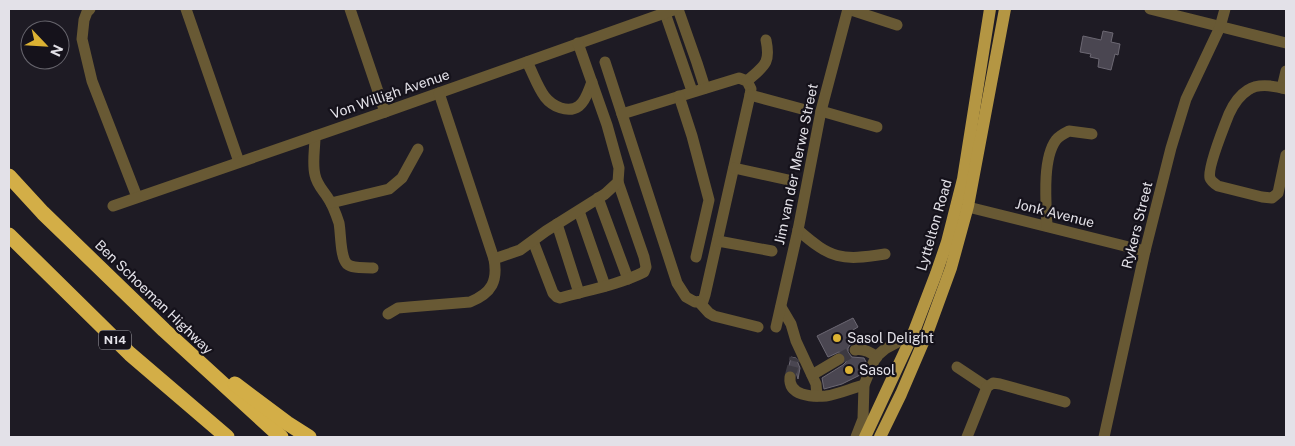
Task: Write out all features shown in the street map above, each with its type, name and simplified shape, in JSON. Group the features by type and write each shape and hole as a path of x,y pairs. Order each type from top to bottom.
{"highway":[{"name":"Ben Schoeman Highway","path":"9,176 43,213 164,330 281,437"},
{"name":"N14","path":"9,235 130,354 227,437"},
{"path":"164,330 308,437"},
{"path":"130,354 220,437"}],"main road":[{"name":"Lyttelton Road","path":"865,437 913,334 962,205 963,179 990,9"},
{"name":"Lyttelton Road","path":"880,437 928,331 951,268 962,205 1005,9"}],"street":[{"path":"90,9 84,20 82,40 92,81 137,198"},
{"path":"186,9 240,162"},
{"path":"350,9 385,112"},
{"path":"848,9 897,25"},
{"name":"Jim van der Merwe Street","path":"776,327 798,230 821,112 848,9"},
{"path":"1139,9 1151,9 1286,43"},
{"name":"Rykers Street","path":"1104,437 1145,251 1171,148 1186,100 1220,27 1225,9"},
{"path":"673,10 697,63 705,88"},
{"path":"673,10 692,92"},
{"name":"Von Willigh Avenue","path":"113,206 673,10"},
{"path":"748,81 764,65 768,52 766,40"},
{"path":"534,241 553,293 560,298 628,279 644,272 646,267 618,182 620,168 607,125 578,43"},
{"path":"527,62 546,99 565,110 579,106 592,82"},
{"path":"605,62 676,283 686,298 694,302 703,301 705,295 750,95 751,89 748,81"},
{"path":"1286,71 1284,89 1260,86 1247,90 1238,98 1229,114 1210,167 1210,177 1213,183 1218,186 1272,198 1278,193 1286,156"},
{"path":"622,114 739,78 748,81"},
{"path":"388,314 398,308 470,302 487,292 496,274 494,259 439,93"},
{"path":"750,95 802,109"},
{"path":"679,96 709,200 696,257"},
{"path":"821,112 877,127"},
{"path":"1047,226 1045,182 1049,156 1056,140 1069,130 1092,134"},
{"path":"315,136 315,178 331,203 339,223 342,255 345,263 352,267 373,268"},
{"path":"331,203 389,189 402,178 418,149"},
{"path":"734,168 793,181"},
{"path":"494,259 520,250 605,194 618,182"},
{"path":"598,198 628,279"},
{"name":"Jonk Avenue","path":"962,205 1145,251"},
{"path":"579,211 605,286"},
{"path":"558,224 580,293"},
{"path":"798,230 830,254 860,258 885,254"},
{"path":"718,241 772,251"},
{"path":"699,302 714,316 758,327"},
{"path":"781,307 812,375 817,388 817,396"},
{"path":"856,437 863,419 864,385 877,357 885,349 913,334"},
{"path":"795,358 799,346"},
{"path":"855,350 867,351 877,357"},
{"path":"812,375 839,359"},
{"path":"957,367 987,387"},
{"path":"790,377 790,386 795,391 801,394 817,396 828,396 864,385"},
{"path":"967,437 987,387 993,383 1065,402"}],"building":[{"path":"1103,31 1113,33 1111,42 1120,44 1118,55 1115,54 1111,70 1098,67 1099,59 1090,57 1091,54 1080,52 1083,36 1101,40"},
{"path":"853,318 858,327 853,330 858,339 850,345 848,352 852,357 864,358 866,362 860,375 842,384 824,389 822,378 843,365 846,362 846,358 845,355 839,352 828,357 817,336"},
{"path":"791,357 796,358 800,368 798,379 796,372 788,370"}],"tunnel":[{"path":"839,359 855,350"},
{"path":"790,377 795,358"}],"place":[{"name":"Sasol Delight","path":"837,338"},
{"name":"Sasol","path":"849,370"}]}
